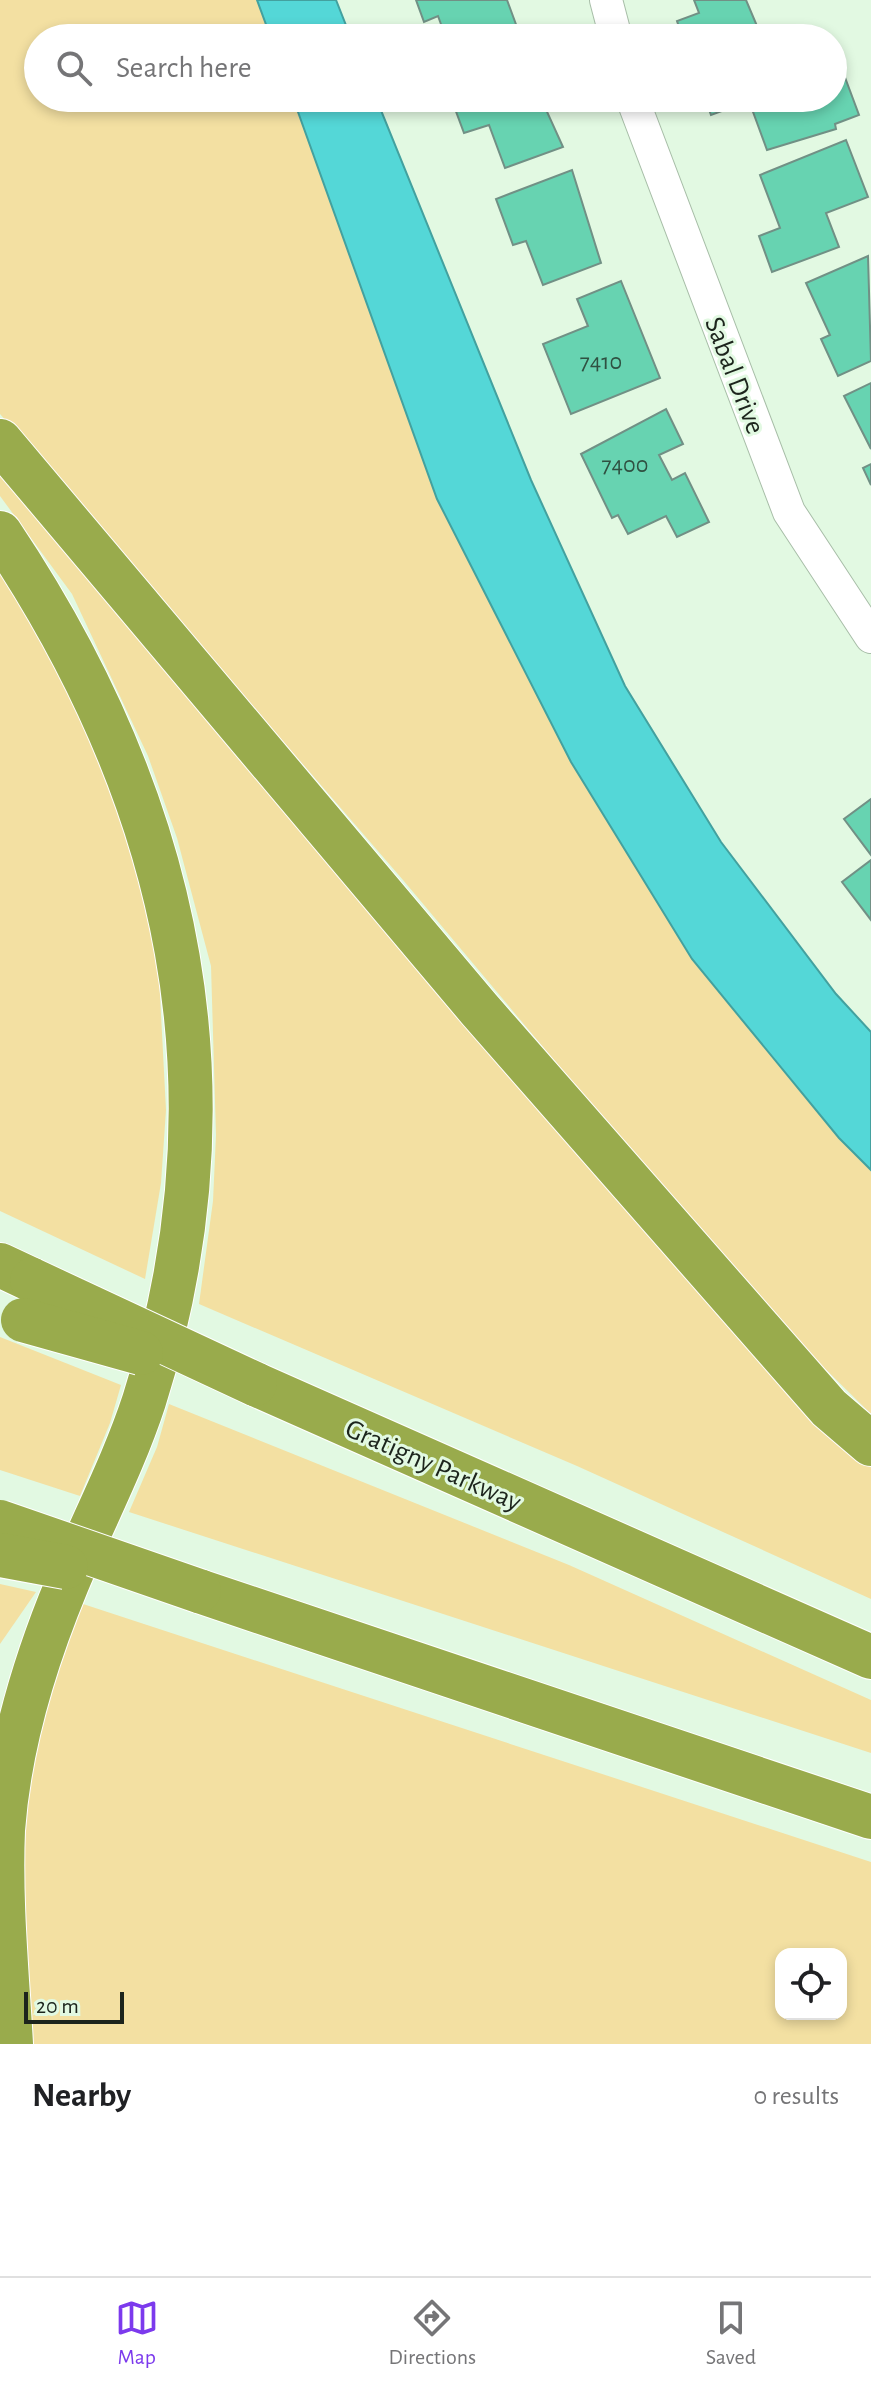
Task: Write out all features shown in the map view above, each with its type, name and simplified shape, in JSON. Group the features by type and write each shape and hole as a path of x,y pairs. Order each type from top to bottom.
{"highway":[{"path":"0,441 479,1009 829,1408 871,1444"},
{"path":"0,533 70,651 142,809 174,927 189,1033 188,1168 168,1309 129,1443 67,1583 28,1700 6,1803 2,1864 11,2044"},
{"name":"Gratigny Parkway","path":"14,1294 255,1384 871,1657"},
{"path":"0,1522 871,1817"},
{"path":"0,1555 199,1591"},
{"path":"0,1683 67,1583"}],"street":[{"path":"606,0 612,24"},
{"name":"Sabal Drive","path":"637,112 789,512 871,637"}],"shaded area":[{"path":"0,0 257,0 266,24 24,24 24,112 298,112 437,499 571,762 692,959 839,1138 871,1170 871,1414 806,1350 647,1171 403,880 0,414"},
{"path":"0,459 871,1456 871,1599 577,1466 199,1304 213,1201 216,1135 211,966 177,838 148,756 72,594 0,496"},
{"path":"0,554 105,758 149,912 159,976 166,1110 161,1183 145,1279 0,1211"},
{"path":"0,1337 121,1385 110,1423 80,1496 0,1470"},
{"path":"169,1404 569,1565 871,1700 871,1753 129,1512 157,1447"},
{"path":"0,1584 36,1592 0,1644"},
{"path":"80,1603 871,1862 871,2044 27,2044 23,1781"}],"water":[{"path":"257,0 336,0 345,24 266,24"},
{"path":"298,112 382,112 531,480 625,686 721,842 836,994 871,1032 871,1170 839,1138 692,959 571,762 437,499"}],"building":[{"path":"416,0 507,0 516,24 441,24 438,16 424,22"},
{"path":"694,0 746,0 756,24 678,24 677,21 699,13"},
{"path":"847,83 859,115 835,124 836,129 767,150 753,112 847,112"},
{"path":"456,112 547,112 563,147 505,168 489,125 464,133"},
{"path":"846,140 868,197 826,213 839,247 772,272 759,236 780,228 760,175"},
{"path":"572,170 601,263 543,285 526,241 513,245 496,199"},
{"path":"868,256 871,361 838,376 821,339 830,335 806,283"},
{"path":"621,281 660,378 571,414 543,344 588,326 577,299"},
{"path":"871,383 871,449 844,396"},
{"path":"666,409 683,444 659,455 672,480 685,473 709,522 677,537 666,516 628,534 618,515 612,518 581,454"},
{"path":"871,464 871,485 863,468"},
{"path":"871,799 871,855 844,819"},
{"path":"871,860 871,920 842,882"}]}
